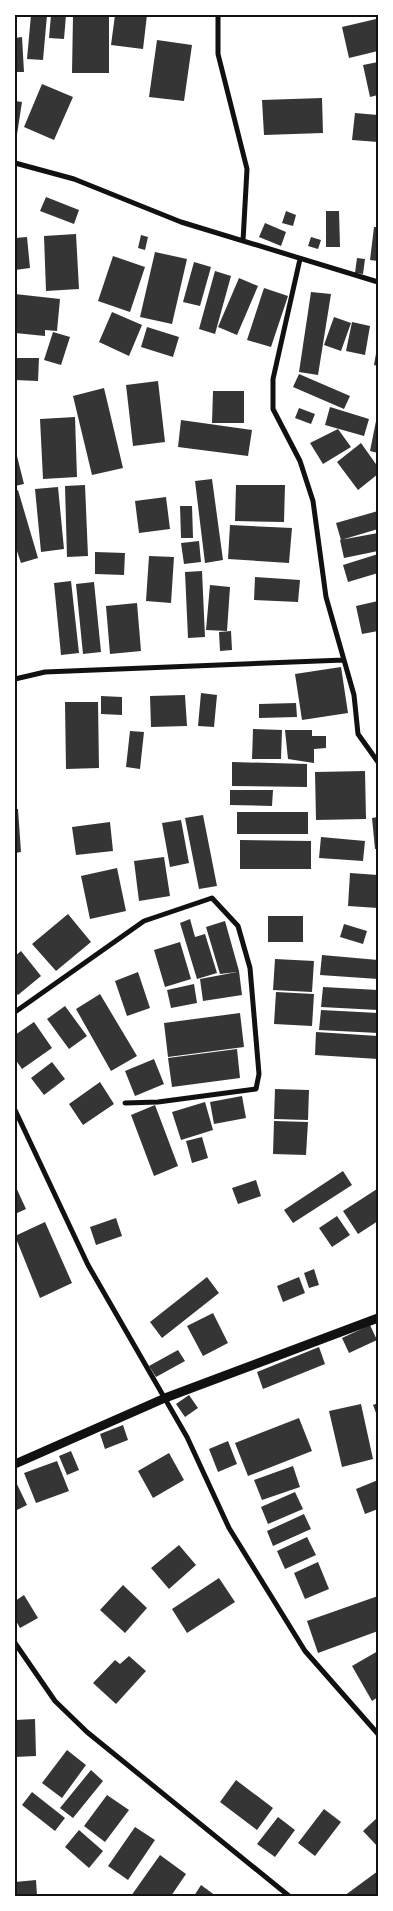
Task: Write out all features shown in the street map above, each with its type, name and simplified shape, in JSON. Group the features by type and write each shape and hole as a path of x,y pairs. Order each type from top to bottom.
{"street":[{"path":"218,15 218,54 246,170 243,241"},
{"path":"15,163 74,179 181,222 378,282"},
{"path":"300,258 274,379 273,410 300,461 313,501 326,597 354,695 358,734 378,762"},
{"path":"15,679 45,672 344,660"},
{"path":"15,1012 144,921 212,898 238,926 250,968 259,1074 256,1088 158,1102 125,1104"},
{"path":"15,1110 88,1265 187,1438 229,1528 305,1651 378,1734"},
{"path":"15,1464 165,1398 378,1318"},
{"path":"15,1643 55,1701 87,1732 289,1896"}],"building":[{"path":"31,15 47,15 43,60 27,59"},
{"path":"51,15 66,15 64,39 49,38"},
{"path":"73,15 109,15 109,73 72,73"},
{"path":"115,15 147,15 143,49 111,45"},
{"path":"376,19 378,51 349,58 342,27"},
{"path":"22,37 24,72 15,72 15,38"},
{"path":"157,40 192,45 184,101 149,97"},
{"path":"378,62 378,95 370,97 363,65"},
{"path":"42,84 73,97 54,140 24,127"},
{"path":"322,98 323,133 264,135 262,100"},
{"path":"15,101 22,102 16,141 15,141"},
{"path":"355,113 378,115 378,142 352,140"},
{"path":"46,197 79,210 74,224 40,211"},
{"path":"286,211 296,215 293,226 282,223"},
{"path":"326,211 339,211 340,247 326,247"},
{"path":"265,223 286,232 281,246 259,237"},
{"path":"374,227 378,227 378,261 370,260"},
{"path":"76,234 79,289 46,291 44,236"},
{"path":"141,235 148,237 145,250 138,248"},
{"path":"27,237 30,268 15,270 15,238"},
{"path":"311,237 321,240 318,249 308,246"},
{"path":"155,252 187,259 172,324 140,317"},
{"path":"113,256 145,267 130,312 98,301"},
{"path":"357,258 365,259 363,274 355,273"},
{"path":"194,262 211,267 200,306 183,302"},
{"path":"215,271 231,276 215,334 199,329"},
{"path":"239,278 258,286 237,335 218,327"},
{"path":"264,288 288,296 271,347 247,340"},
{"path":"311,292 331,294 318,375 299,372"},
{"path":"15,294 60,299 57,331 45,330 45,336 15,333"},
{"path":"112,312 142,325 129,356 99,342"},
{"path":"334,317 351,323 341,351 324,345"},
{"path":"352,322 370,326 365,355 346,351"},
{"path":"147,327 179,337 173,357 141,347"},
{"path":"53,332 70,337 61,365 44,360"},
{"path":"378,348 378,366 374,365"},
{"path":"15,358 39,358 38,381 15,380"},
{"path":"299,374 350,396 344,409 293,387"},
{"path":"158,381 165,442 133,446 126,385"},
{"path":"104,388 123,468 92,475 73,396"},
{"path":"213,391 244,391 244,423 212,423"},
{"path":"330,407 369,419 364,436 325,425"},
{"path":"299,408 315,414 311,424 295,418"},
{"path":"378,416 378,453 370,451"},
{"path":"75,417 77,477 43,479 40,419"},
{"path":"181,420 252,430 248,456 178,447"},
{"path":"338,429 351,447 323,464 310,443"},
{"path":"361,443 378,467 378,474 358,490 337,462"},
{"path":"15,448 24,484 15,486"},
{"path":"212,479 223,560 205,563 195,481"},
{"path":"85,485 88,556 67,557 65,486"},
{"path":"236,485 285,485 284,522 235,521"},
{"path":"58,487 64,549 41,552 35,489"},
{"path":"18,490 38,558 21,563 15,545 15,491"},
{"path":"166,497 170,529 139,533 135,501"},
{"path":"180,506 192,506 193,538 181,538"},
{"path":"378,511 378,529 341,540 336,523"},
{"path":"230,525 292,528 289,563 228,559"},
{"path":"378,533 378,551 344,558 340,540"},
{"path":"199,541 201,562 184,564 181,543"},
{"path":"95,552 125,553 124,575 95,574"},
{"path":"378,554 378,573 348,582 343,565"},
{"path":"149,556 174,557 171,603 146,601"},
{"path":"202,571 205,637 188,638 185,572"},
{"path":"255,577 300,580 298,602 254,600"},
{"path":"71,581 79,653 61,655 54,583"},
{"path":"94,582 101,652 83,654 76,584"},
{"path":"210,585 230,587 227,631 206,630"},
{"path":"378,601 378,631 362,634 356,606"},
{"path":"137,603 141,651 110,654 106,606"},
{"path":"231,631 232,650 220,651 219,632"},
{"path":"341,667 348,713 302,720 295,674"},
{"path":"201,693 217,695 214,727 198,726"},
{"path":"185,695 187,726 151,727 150,696"},
{"path":"101,696 122,697 122,715 101,714"},
{"path":"65,702 98,702 99,768 66,769"},
{"path":"296,703 297,717 259,718 259,704"},
{"path":"253,729 282,730 281,759 252,759"},
{"path":"285,730 312,730 312,736 326,736 326,748 314,749 314,763 288,759"},
{"path":"130,731 144,732 140,769 126,767"},
{"path":"232,762 307,764 307,787 232,786"},
{"path":"365,771 366,819 316,820 315,772"},
{"path":"230,790 273,790 272,806 230,805"},
{"path":"15,809 18,809 21,852 15,853"},
{"path":"237,812 308,812 308,834 237,834"},
{"path":"203,815 217,886 199,889 185,818"},
{"path":"378,817 378,849 375,849 372,818"},
{"path":"181,820 189,863 170,867 162,823"},
{"path":"110,822 113,851 76,855 72,827"},
{"path":"321,837 365,841 363,861 319,858"},
{"path":"240,840 311,841 311,869 240,869"},
{"path":"164,857 170,896 139,901 134,861"},
{"path":"117,868 126,911 90,919 81,876"},
{"path":"350,873 378,875 378,908 348,906"},
{"path":"68,914 91,942 56,971 32,944"},
{"path":"268,916 303,916 303,942 268,942"},
{"path":"190,919 195,937 205,934 217,973 197,979 180,923"},
{"path":"225,921 239,971 242,995 203,1001 200,979 237,972 220,974 206,927"},
{"path":"344,924 367,931 363,944 340,937"},
{"path":"180,942 191,979 165,987 154,950"},
{"path":"21,951 41,976 18,995 15,992 15,956"},
{"path":"322,955 378,960 378,979 320,975"},
{"path":"275,959 314,961 312,992 273,990"},
{"path":"138,972 150,1008 127,1016 115,981"},
{"path":"194,984 197,1003 171,1008 167,990"},
{"path":"323,987 378,990 378,1010 321,1007"},
{"path":"276,992 314,994 312,1026 274,1024"},
{"path":"100,994 137,1056 111,1071 76,1009"},
{"path":"65,1006 87,1036 69,1049 47,1019"},
{"path":"321,1010 378,1013 378,1033 319,1030"},
{"path":"240,1013 244,1047 168,1057 164,1023"},
{"path":"34,1022 52,1048 22,1069 15,1059 15,1035"},
{"path":"316,1032 378,1036 378,1059 315,1055"},
{"path":"237,1049 240,1078 172,1087 168,1058"},
{"path":"154,1059 164,1084 135,1096 125,1071"},
{"path":"52,1062 65,1079 44,1095 31,1078"},
{"path":"100,1082 114,1104 83,1125 69,1104"},
{"path":"275,1089 309,1090 308,1120 274,1119"},
{"path":"242,1096 246,1118 214,1124 210,1102"},
{"path":"205,1102 213,1130 181,1140 172,1112"},
{"path":"155,1105 178,1166 154,1176 131,1115"},
{"path":"274,1121 308,1122 306,1155 273,1154"},
{"path":"202,1137 208,1158 192,1163 186,1141"},
{"path":"343,1171 352,1185 293,1223 284,1210"},
{"path":"256,1180 261,1196 238,1204 232,1188"},
{"path":"15,1185 26,1209 15,1214"},
{"path":"377,1189 378,1221 358,1234 343,1211"},
{"path":"337,1216 350,1235 332,1247 319,1228"},
{"path":"116,1218 122,1236 96,1245 90,1227"},
{"path":"45,1222 72,1283 40,1298 15,1236"},
{"path":"314,1269 319,1285 309,1288 304,1273"},
{"path":"207,1277 219,1293 162,1338 150,1322"},
{"path":"299,1277 305,1293 283,1302 277,1286"},
{"path":"213,1313 228,1343 203,1356 187,1326"},
{"path":"370,1325 377,1340 349,1353 342,1338"},
{"path":"319,1347 325,1364 263,1389 257,1372"},
{"path":"178,1350 185,1361 156,1377 149,1366"},
{"path":"189,1395 198,1408 185,1417 176,1404"},
{"path":"378,1403 378,1418 373,1405"},
{"path":"361,1404 373,1459 342,1467 329,1411"},
{"path":"299,1418 312,1451 248,1476 235,1443"},
{"path":"123,1425 128,1440 105,1449 100,1434"},
{"path":"228,1441 237,1464 218,1472 209,1449"},
{"path":"71,1451 79,1470 67,1475 59,1456"},
{"path":"169,1453 184,1480 153,1498 138,1471"},
{"path":"57,1461 69,1491 36,1503 24,1473"},
{"path":"293,1466 300,1487 262,1500 254,1480"},
{"path":"15,1480 27,1505 15,1511"},
{"path":"378,1480 378,1509 365,1514 356,1489"},
{"path":"295,1492 303,1509 268,1524 261,1507"},
{"path":"304,1514 311,1529 273,1546 267,1531"},
{"path":"307,1537 316,1555 285,1569 277,1551"},
{"path":"179,1545 196,1565 169,1589 151,1568"},
{"path":"318,1562 329,1589 305,1599 294,1573"},
{"path":"219,1578 235,1602 187,1633 172,1609"},
{"path":"123,1585 147,1608 125,1633 100,1610"},
{"path":"24,1595 38,1618 20,1628 15,1619 15,1601"},
{"path":"378,1596 378,1631 318,1653 307,1621"},
{"path":"378,1651 378,1697 372,1701 352,1666"},
{"path":"129,1656 146,1671 116,1704 93,1683 115,1660 120,1664"},
{"path":"35,1719 36,1756 15,1757 15,1720"},
{"path":"67,1750 86,1765 62,1798 42,1783"},
{"path":"91,1770 103,1781 73,1818 60,1808"},
{"path":"236,1780 273,1808 257,1830 220,1802"},
{"path":"32,1792 65,1818 55,1831 22,1805"},
{"path":"107,1795 129,1810 105,1842 84,1826"},
{"path":"324,1809 341,1822 315,1856 298,1843"},
{"path":"278,1817 295,1830 275,1857 257,1844"},
{"path":"378,1817 378,1847 363,1831"},
{"path":"135,1827 155,1840 128,1880 108,1866"},
{"path":"79,1830 103,1851 89,1868 65,1847"},
{"path":"160,1855 186,1874 171,1896 131,1896"},
{"path":"378,1871 378,1896 344,1896"},
{"path":"36,1880 37,1896 15,1896 15,1882"},
{"path":"201,1885 216,1896 194,1896"}]}
